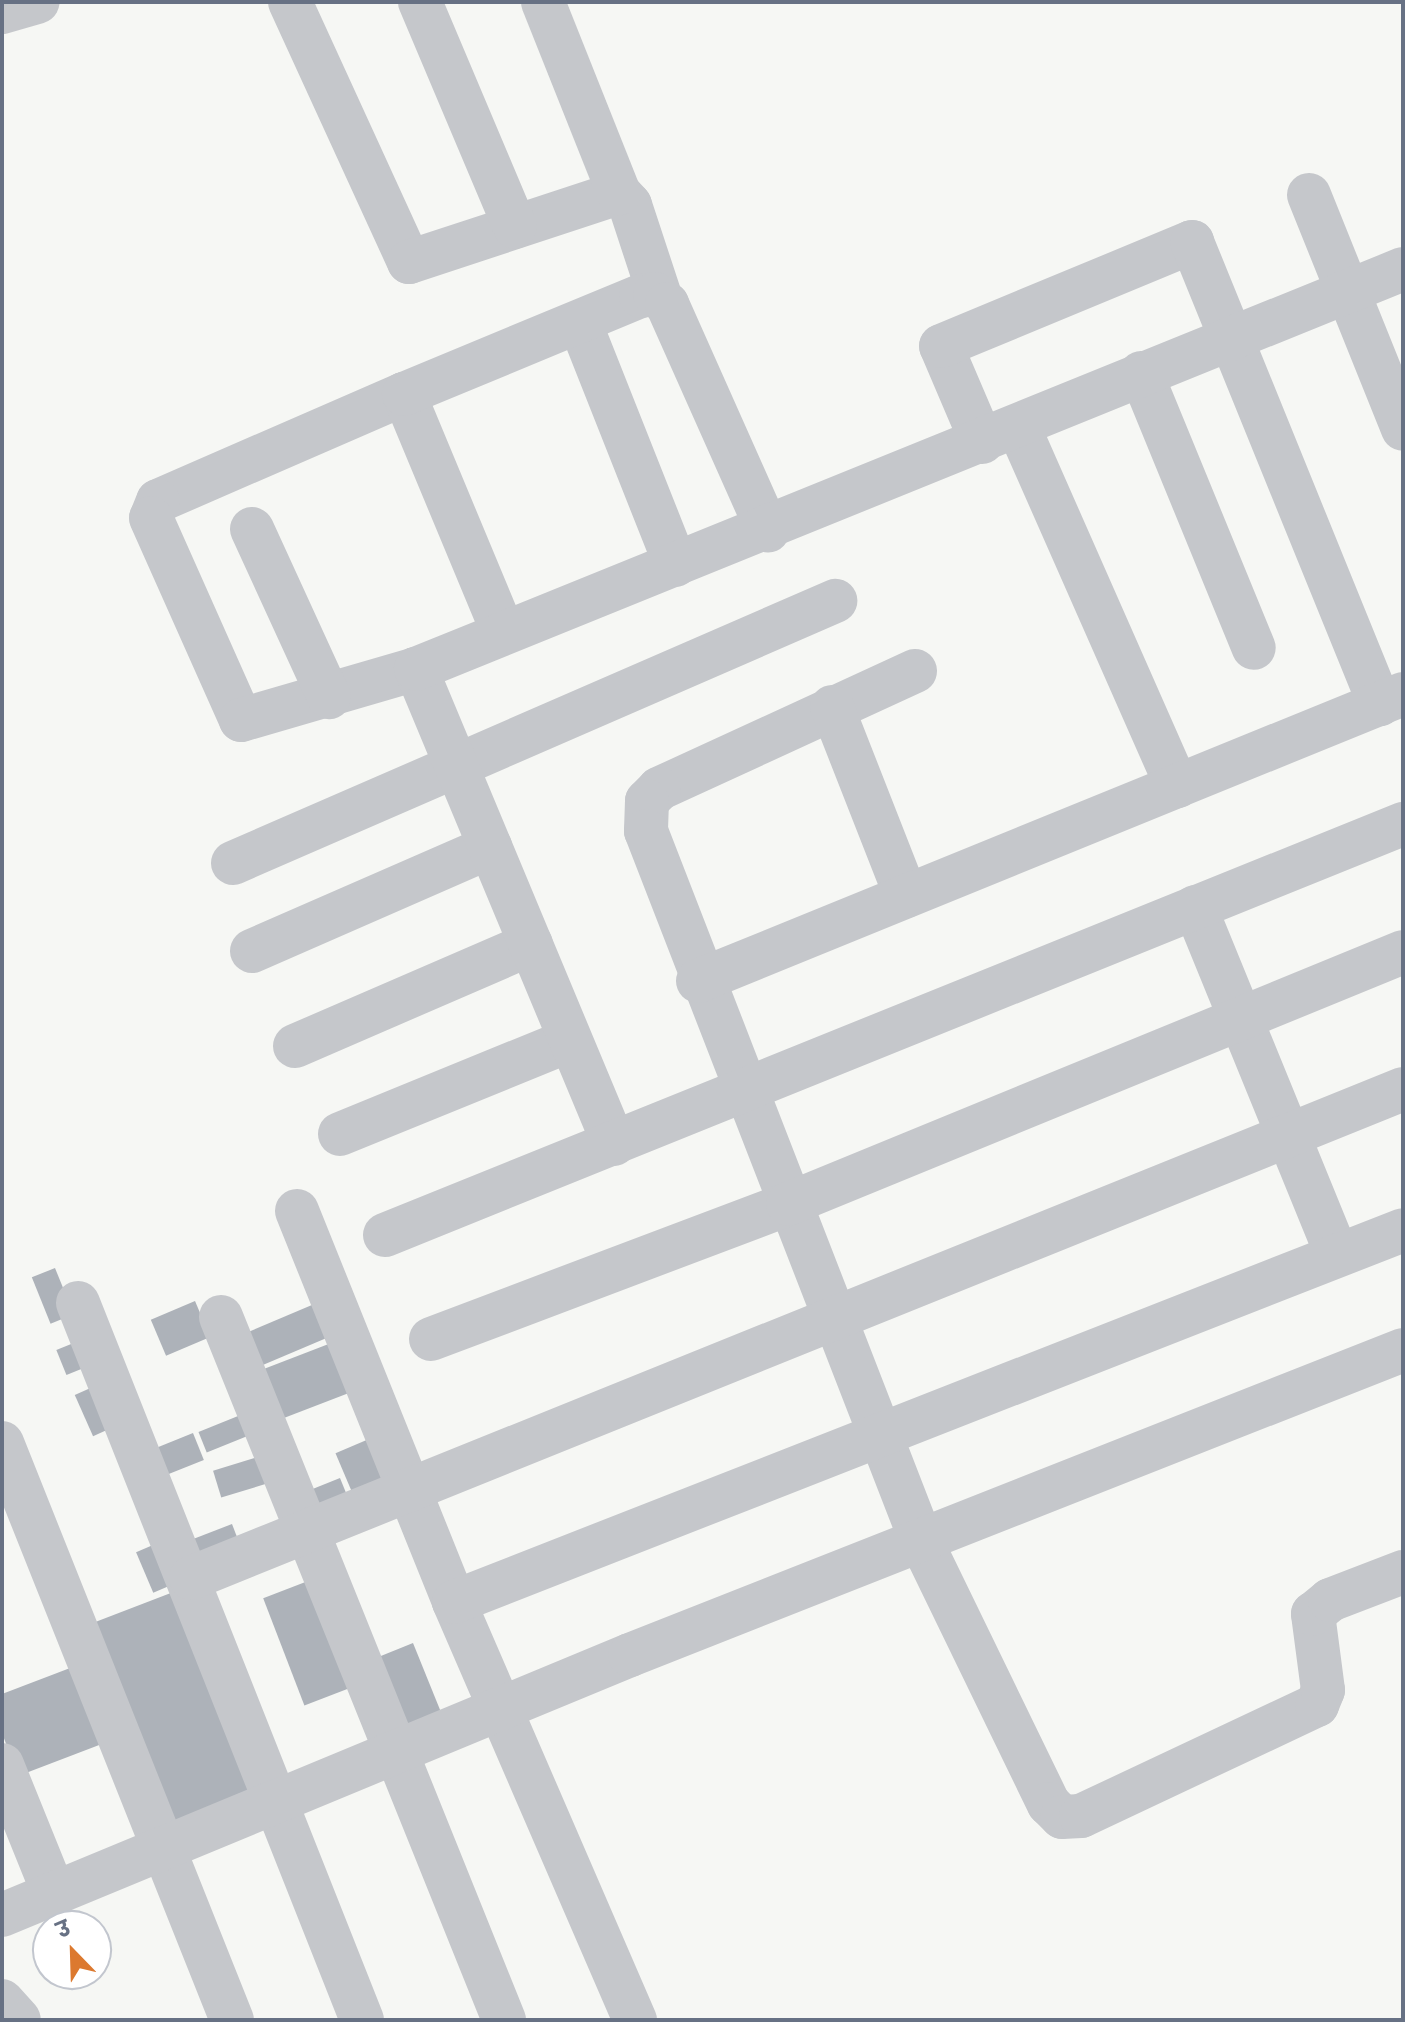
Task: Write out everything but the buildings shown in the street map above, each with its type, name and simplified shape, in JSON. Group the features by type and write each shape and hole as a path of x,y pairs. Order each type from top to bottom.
{"street":[{"path":"2,12 38,2"},
{"path":"290,2 398,252 423,262 515,227 619,193"},
{"path":"420,2 515,227"},
{"path":"543,2 619,193 630,205 660,296 768,531"},
{"path":"1309,195 1403,429"},
{"path":"698,981 1391,699 1192,242 941,346 1000,434 1177,786"},
{"path":"660,296 641,296 158,501 150,511 153,531 241,720 329,697 416,669 503,632 768,531 1232,334 1403,269"},
{"path":"580,323 676,565"},
{"path":"1141,373 1254,648"},
{"path":"404,394 503,632"},
{"path":"252,529 329,697"},
{"path":"233,863 835,601"},
{"path":"416,669 614,1144"},
{"path":"915,671 832,707 647,801 646,831 698,981 834,1315 923,1545 1049,1804 1070,1819 1317,1705 1323,1690 1313,1614 1330,1600 1403,1572"},
{"path":"832,707 906,896"},
{"path":"385,1235 1403,824"},
{"path":"252,951 490,847"},
{"path":"1195,907 1243,1017 1337,1255"},
{"path":"295,1046 531,944"},
{"path":"431,1339 788,1204 1403,952"},
{"path":"340,1134 570,1040"},
{"path":"191,1578 302,1529 1403,1089"},
{"path":"297,1211 454,1602 635,2020"},
{"path":"454,1602 1403,1230"},
{"path":"78,1303 191,1578 362,2020"},
{"path":"221,1317 302,1529 504,2020"},
{"path":"2,1915 52,1889 499,1708 923,1545 1403,1350"},
{"path":"2,1443 232,2020"},
{"path":"2,1765 52,1889"},
{"path":"2,2001 19,2020"}]}
